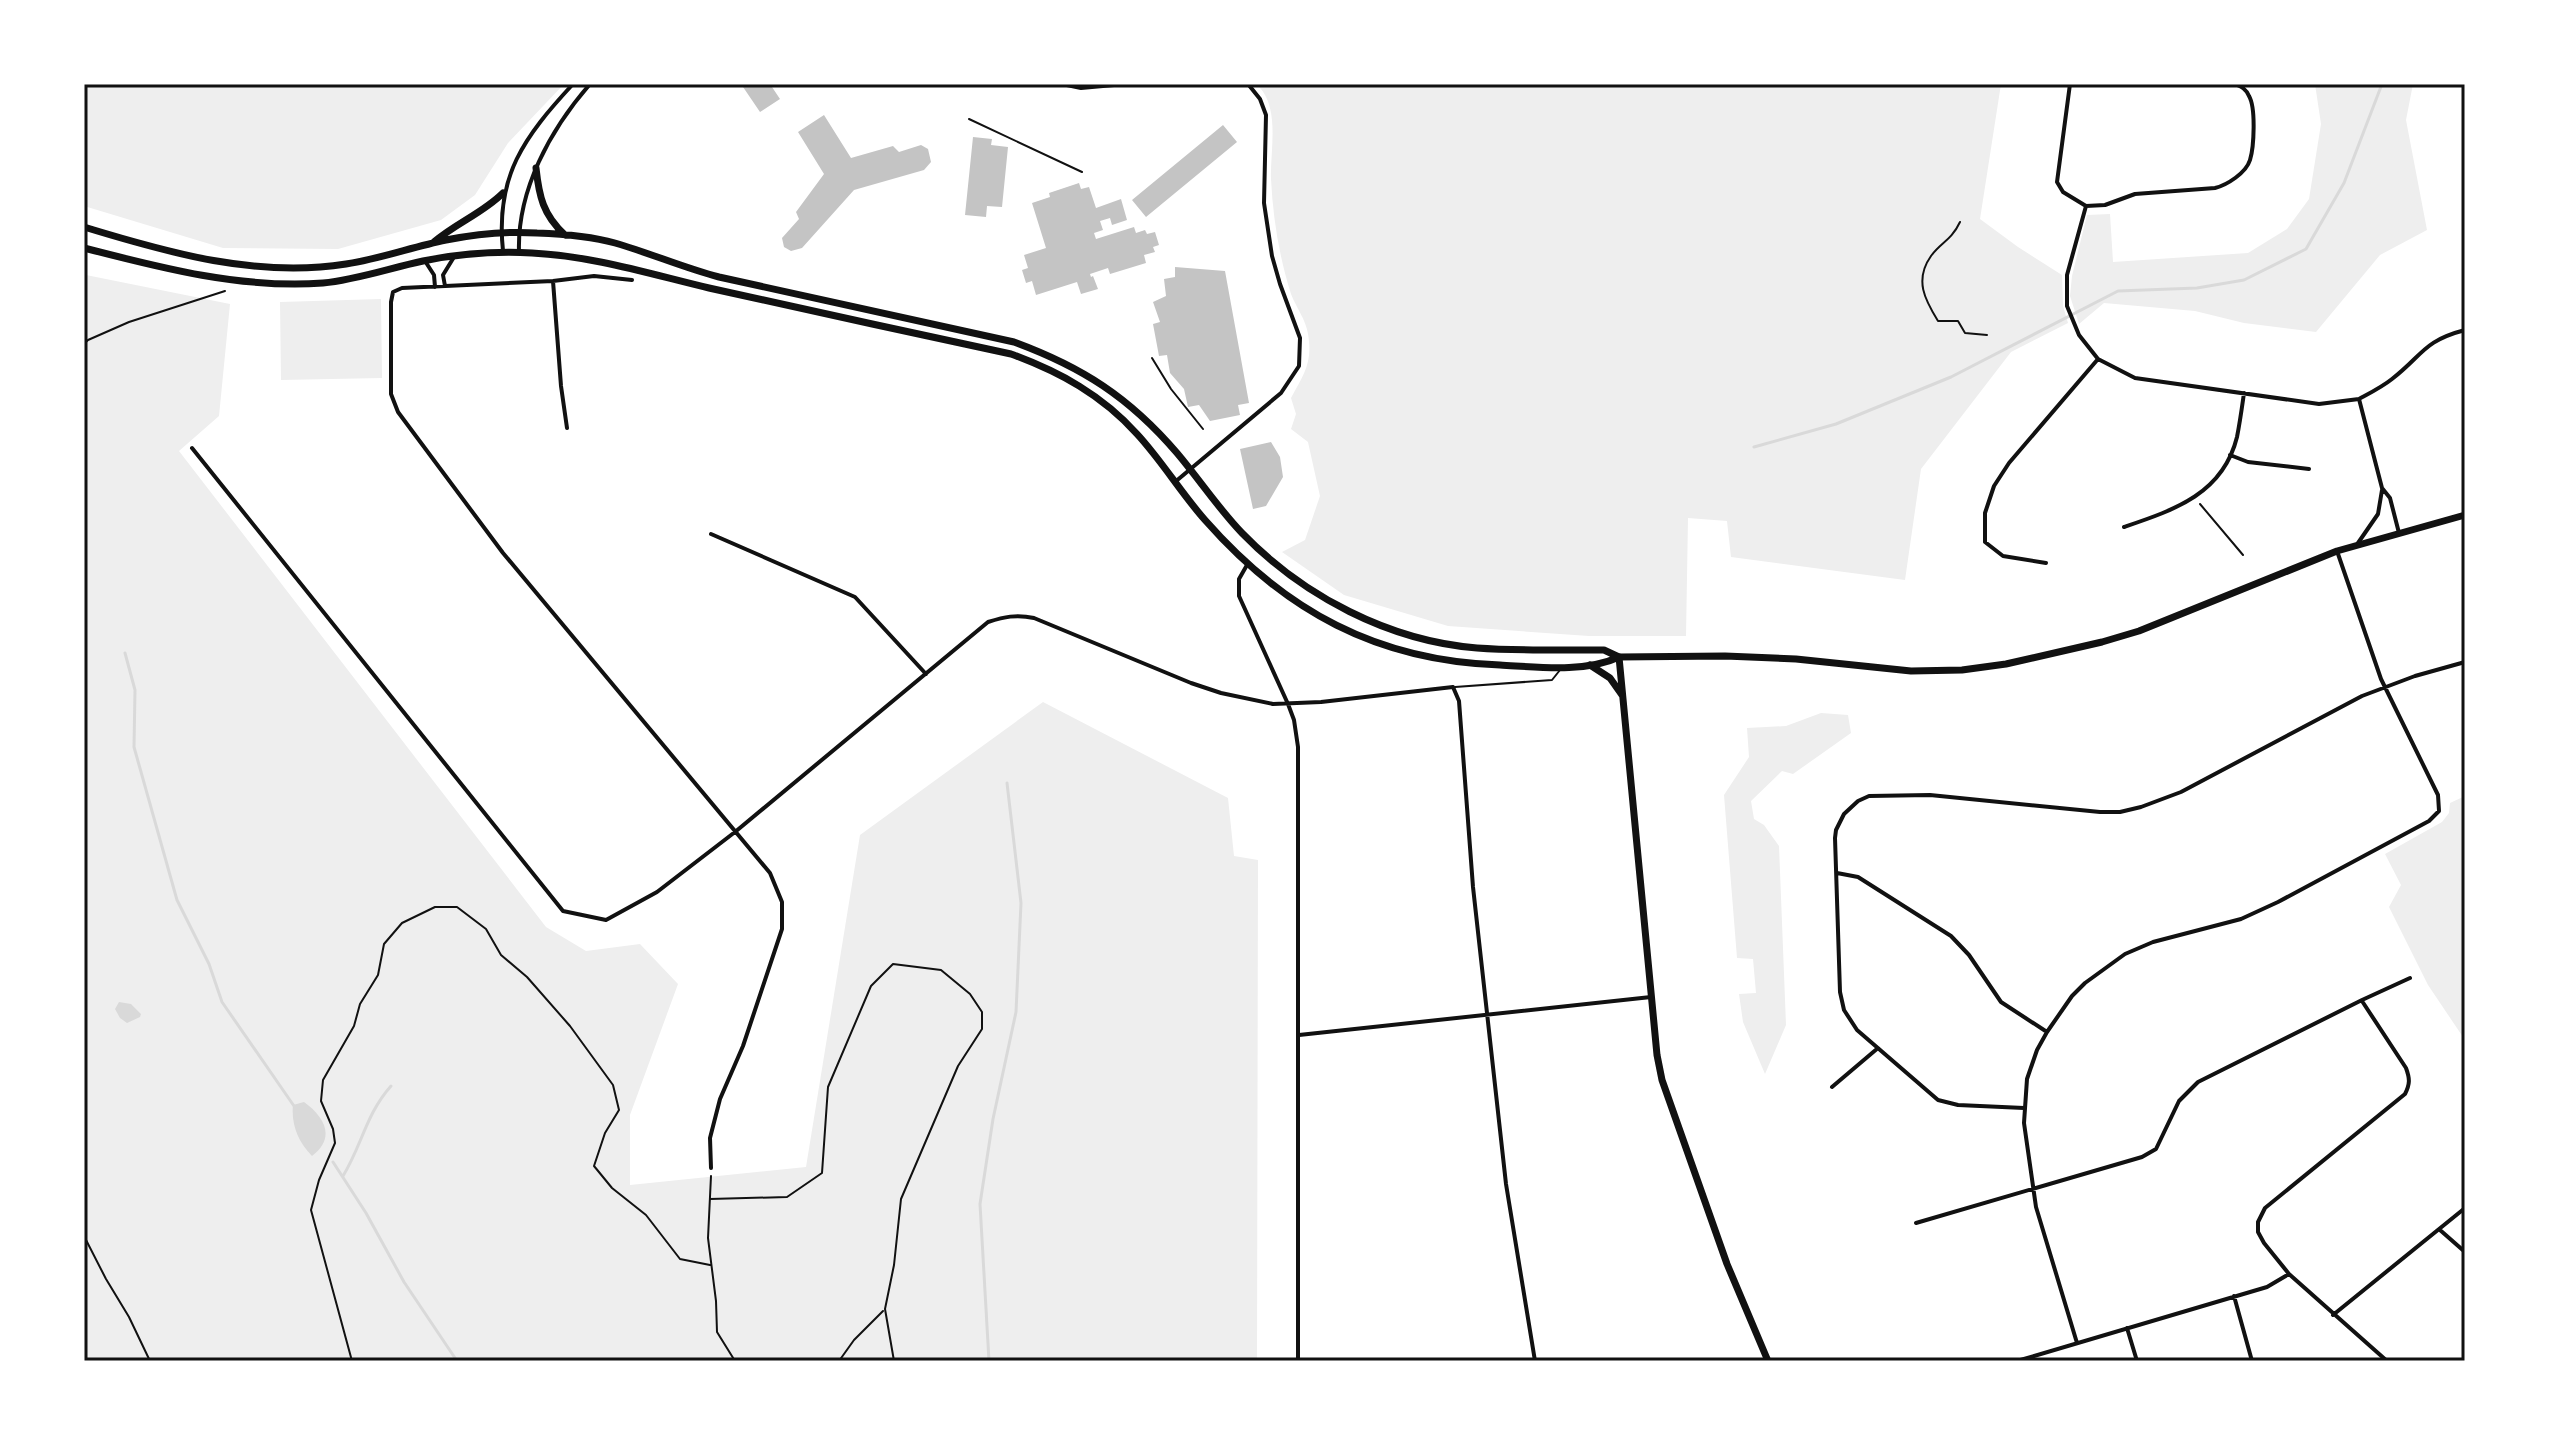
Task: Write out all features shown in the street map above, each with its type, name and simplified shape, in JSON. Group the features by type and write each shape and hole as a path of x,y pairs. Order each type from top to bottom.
{"main road":[{"path":"536,168 543,209 565,235"},
{"path":"432,243 503,193"},
{"path":"84,227 125,240 233,265 290,269 347,264 432,243 501,233 565,235 615,243 719,277 1014,342 1084,372 1118,395 1151,424 1242,533 1272,562 1307,587 1342,608 1389,628 1475,648 1604,650 1619,657 1725,656 1796,659 1911,671 1962,670 2006,664 2139,631 2337,551 2465,515"},
{"path":"84,248 208,276 299,284 326,283 454,257 519,252 592,259 1011,354 1047,368 1108,405 1138,435 1203,518 1247,565 1293,601 1375,643 1413,655 1452,662 1603,665 1619,657"},
{"path":"1619,657 1657,1055 1666,1092 1727,1264 1768,1361"},
{"path":"1590,665 1610,678 1623,697"}],"street":[{"path":"503,253 503,193 514,162 531,132 573,84"},
{"path":"519,252 518,233 536,168 546,145 590,84"},
{"path":"1062,84 1081,88 1125,84"},
{"path":"1175,482 1281,393 1299,366 1300,338 1272,256 1264,203 1266,115 1260,99 1248,84"},
{"path":"2070,84 2057,182 2063,192 2086,206 2105,205 2135,194 2215,188 2227,183 2250,160 2253,126 2252,101 2242,85 2235,84"},
{"path":"2086,206 2067,275 2067,306 2079,335 2098,359 2135,378 2319,404 2359,399 2390,381 2428,344 2445,335 2465,330"},
{"path":"445,286 443,275 454,257"},
{"path":"425,261 434,275 435,287"},
{"path":"632,280 594,276 553,281 402,288 393,292 391,394 398,412 503,553 770,873 782,902 782,929 743,1046 720,1099 710,1138 711,1168"},
{"path":"553,281 567,428"},
{"path":"2046,563 2003,556 1985,542 1988,500 2009,463 2098,359"},
{"path":"2124,527 2187,503 2212,482 2223,469 2236,439 2244,393"},
{"path":"2357,544 2378,514 2382,488 2359,399"},
{"path":"192,448 563,911 606,920 657,892 735,832 988,622 1003,617 1019,615 1034,618 1191,683 1256,701 1288,704 1453,687 1459,701 1473,887 1506,1184 1535,1361"},
{"path":"2230,455 2248,462 2309,469"},
{"path":"2382,488 2390,498 2399,533"},
{"path":"711,534 855,597 926,674"},
{"path":"2077,1343 2032,1189 2024,1108 2027,1079 2047,1032 2072,996 2109,964 2153,942 2241,919 2278,902 2434,818 2440,807 2438,795 2384,686 2337,551"},
{"path":"1247,565 1239,579 1239,596 1288,704 1298,747 1298,1361"},
{"path":"2024,1108 1946,1103 1930,1094 1849,1020 1842,1002 1835,838 1839,822 1850,807 1869,796 1930,795 2120,812 2181,792 2384,686 2465,662"},
{"path":"1837,873 1858,877 1951,936 1969,955 2001,1002 2047,1032"},
{"path":"1916,1223 2152,1152 2163,1138 2179,1101 2198,1082 2410,978"},
{"path":"1299,1035 1652,997"},
{"path":"2362,1000 2406,1068 2410,1077 2405,1094 2260,1214 2258,1232 2289,1274 2387,1361"},
{"path":"1832,1087 1878,1048"},
{"path":"2333,1315 2465,1208"},
{"path":"2440,1230 2465,1252"},
{"path":"2017,1361 2274,1284 2289,1274"},
{"path":"2234,1296 2252,1361"},
{"path":"2127,1328 2137,1361"}],"lane":[{"path":"969,119 1082,172"},
{"path":"1152,358 1171,389 1203,429"},
{"path":"1453,687 1552,680 1563,666"},
{"path":"2040,1354 2042,1361"}],"path":[{"path":"1960,222 1954,236 1932,255 1923,274 1922,296 1938,321 1958,321 1965,333 1987,335"},
{"path":"84,344 129,322 225,291"},
{"path":"2200,504 2243,555"},
{"path":"352,1361 311,1210 319,1180 335,1143 333,1129 321,1101 323,1080 354,1026 360,1004 378,975 384,944 402,923 435,907 457,907 486,929 501,955 527,977 570,1026 613,1085 619,1110 605,1133 594,1166 612,1188 646,1215 680,1259 710,1265"},
{"path":"710,1199 787,1197 822,1173 828,1087 871,986 893,964 941,970 970,994 982,1012 982,1029 958,1066 901,1199 894,1265 885,1309 894,1361"},
{"path":"711,1168 708,1238 717,1332 735,1361"},
{"path":"84,1236 150,1361"},
{"path":"839,1361 854,1340 885,1309"}],"shaded area":[{"path":"84,84 564,84 508,143 475,195 441,220 338,249 223,248 84,206"},
{"path":"1256,84 2001,84 1980,219 2062,275 2063,306 2068,323 2011,352 1921,469 1905,580 1731,557 1727,521 1688,518 1686,636 1589,636 1448,626 1344,595 1282,552 1305,540 1320,496 1308,442 1291,429 1296,414 1291,398 1306,368 1308,334 1291,294 1280,251 1271,179 1271,116 1264,93"},
{"path":"2315,84 2413,84 2406,120 2427,230 2380,255 2316,332 2244,323 2195,311 2104,303 2079,324 2070,296 2087,215 2110,214 2113,262 2248,253 2287,229 2309,199 2321,124"},
{"path":"86,275 230,304 219,416 179,451 546,927 586,951 640,944 678,984 630,1115 630,1185 806,1167 860,835 1043,702 1228,798 1234,856 1258,860 1257,1361 84,1361"},
{"path":"381,299 382,378 281,380 280,302"},
{"path":"1821,713 1848,715 1851,733 1793,774 1782,771 1751,801 1754,819 1764,825 1779,846 1786,1025 1765,1074 1743,1022 1739,994 1756,993 1753,959 1737,958 1724,795 1749,757 1747,728 1786,726"},
{"path":"2465,796 2465,1040 2428,985 2389,907 2401,885 2385,854 2442,822 2449,813 2450,803"},
{"path":"119,1002 131,1004 141,1014 140,1017 127,1023 120,1018 115,1009"},
{"path":"304,1102 317,1114 325,1128 324,1142 312,1156 299,1139 294,1126 293,1105"}],"building":[{"path":"741,84 770,84 780,99 760,112"},
{"path":"824,115 851,158 893,146 899,152 921,145 928,149 931,162 924,170 854,190 802,248 791,251 784,247 782,238 799,219 796,212 824,174 798,132"},
{"path":"1223,125 1237,142 1146,217 1132,200"},
{"path":"973,137 992,139 991,145 1008,147 1002,207 987,206 986,217 965,215"},
{"path":"1079,183 1081,189 1089,187 1096,208 1121,199 1127,220 1112,225 1110,218 1100,221 1103,230 1094,233 1096,239 1134,227 1136,233 1145,230 1147,234 1155,232 1159,245 1153,247 1155,252 1144,255 1146,263 1110,274 1108,268 1090,274 1098,289 1081,294 1077,282 1036,295 1032,281 1026,283 1022,270 1028,268 1024,255 1046,248 1032,203 1050,197 1049,193"},
{"path":"1175,267 1225,271 1249,403 1238,405 1240,415 1210,421 1199,405 1188,407 1184,389 1170,373 1167,355 1159,356 1153,324 1160,322 1153,302 1166,296 1164,279 1175,277"},
{"path":"1271,442 1280,457 1283,477 1266,506 1253,509 1240,449"}],"waterway":[{"path":"1754,447 1836,424 1951,377 2118,291 2197,288 2244,280 2306,249 2344,183 2382,84"},
{"path":"125,653 135,690 134,747 177,900 209,964 222,1002 294,1106"},
{"path":"989,1361 980,1204 993,1119 1016,1012 1021,903 1007,783"},
{"path":"343,1176 370,1119 391,1086"},
{"path":"333,1162 366,1213 404,1282 457,1361"}]}
